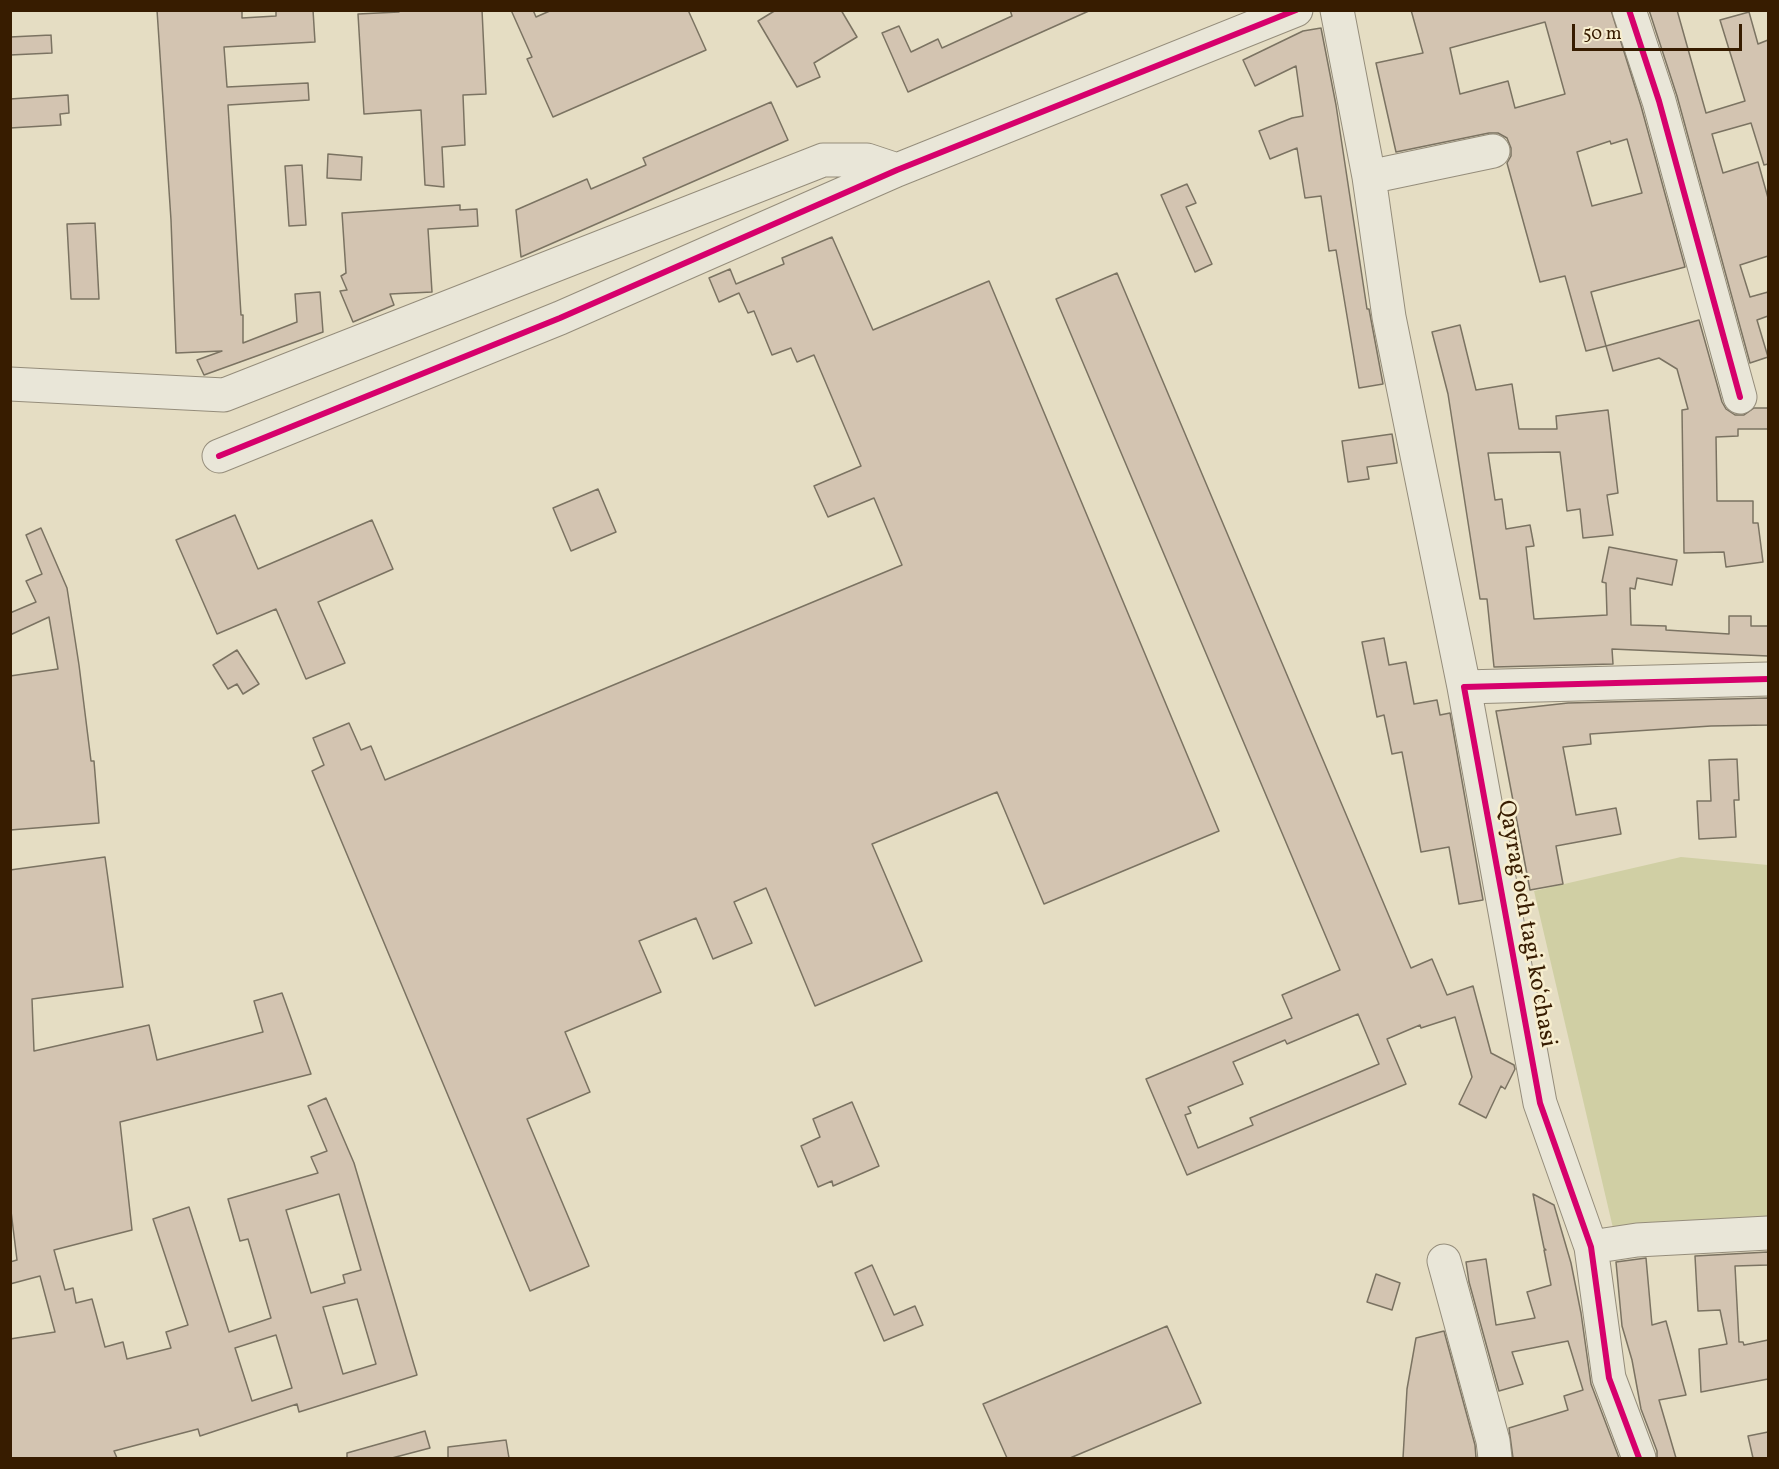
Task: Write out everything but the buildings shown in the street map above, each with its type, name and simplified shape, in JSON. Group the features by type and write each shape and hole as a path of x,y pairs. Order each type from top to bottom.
{"street":[{"path":"219,456 560,318 897,170 1296,10"},
{"name":"Qayragʻoch tagi koʻchasi","path":"1337,10 1369,177 1389,317 1464,687 1540,1103 1591,1247 1609,1378 1639,1458"},
{"path":"1629,10 1659,101 1740,397"},
{"path":"1369,177 1493,151"},
{"path":"10,384 224,395 823,160 867,160 897,170"},
{"path":"1464,687 1768,679"},
{"path":"1591,1247 1637,1240 1768,1233"},
{"path":"1444,1261 1493,1441 1495,1458"}],"green space":[{"path":"1681,857 1768,865 1768,1219 1613,1228 1534,891"}],"cycle path":[{"path":"219,456 560,318 897,170 1296,10"},
{"path":"1629,10 1659,101 1740,397"},
{"path":"1639,1458 1609,1378 1591,1247 1540,1103 1464,687 1768,679"}]}
